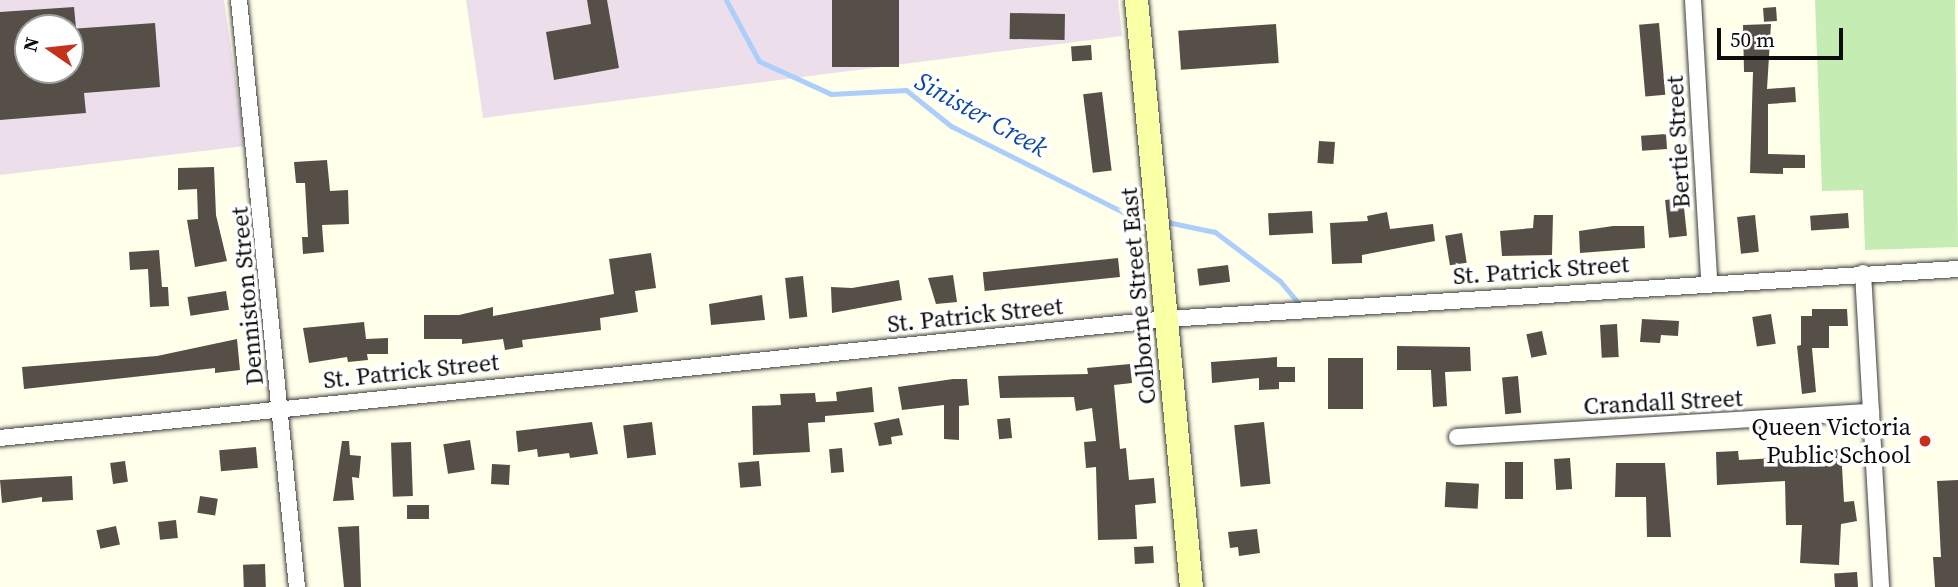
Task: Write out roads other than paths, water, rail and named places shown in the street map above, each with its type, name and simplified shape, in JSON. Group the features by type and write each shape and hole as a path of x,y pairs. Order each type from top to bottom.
{"main road":[{"name":"Colborne Street East","path":"1136,0 1191,587"}],"street":[{"name":"Denniston Street","path":"239,0 297,587"},
{"name":"Bertie Street","path":"1693,0 1709,281"},
{"name":"St. Patrick Street","path":"0,438 280,406 1167,319 1709,281 1958,269"},
{"path":"1863,273 1881,587"},
{"name":"Crandall Street","path":"1457,438 1871,412"}],"waterway":[{"name":"Sinister Creek","path":"726,0 759,61 831,94 906,90 951,126 1125,213"},
{"name":"Sinister Creek","path":"1162,221 1215,232 1280,281 1301,306"}],"place":[{"name":"Queen Victoria Public School","path":"1925,441"}]}
